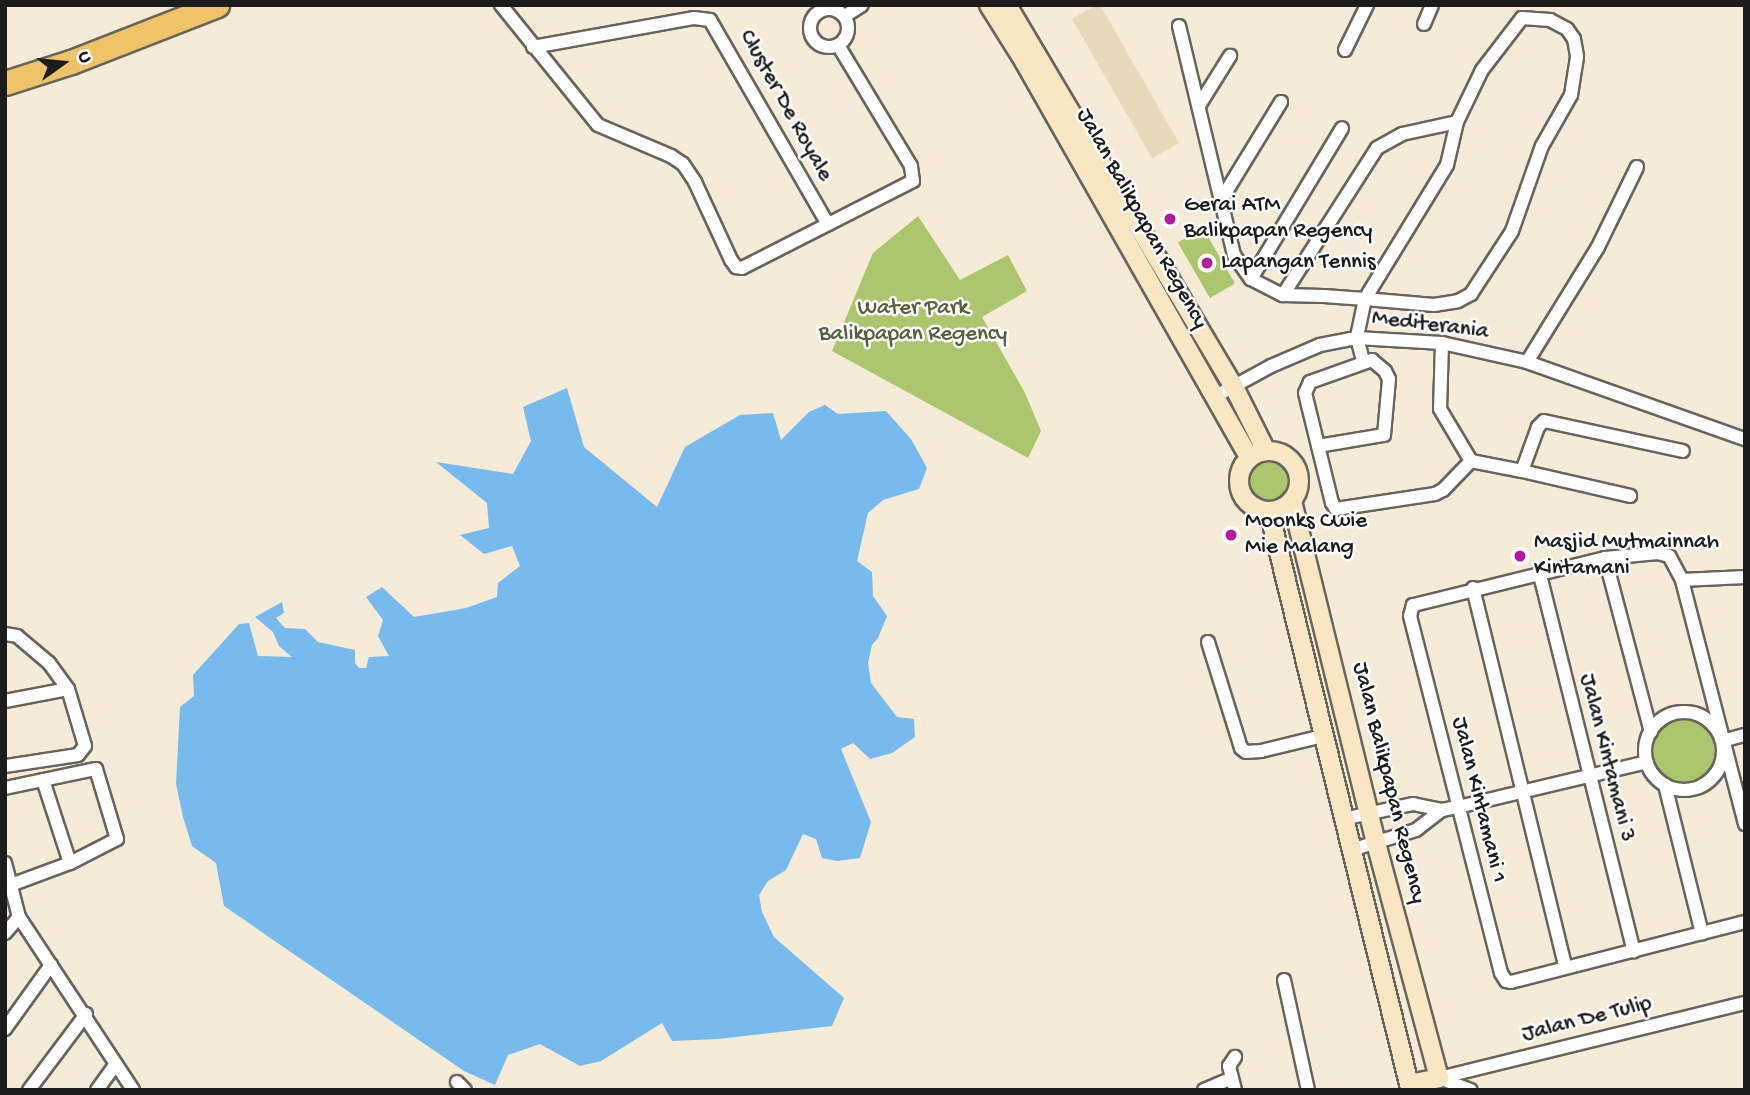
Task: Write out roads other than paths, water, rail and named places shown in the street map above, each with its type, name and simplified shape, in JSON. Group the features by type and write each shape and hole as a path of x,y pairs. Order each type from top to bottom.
{"highway":[{"path":"5,83 71,62 217,5"}],"street":[{"path":"500,5 598,125 671,156 683,164 695,182 736,267 747,266 907,186 912,181 914,173 838,45"},
{"path":"845,16 862,5"},
{"name":"Jalan Balikpapan Regency","path":"989,5 1030,58 1233,385 1258,454"},
{"name":"Jalan Balikpapan Regency","path":"1007,5 1030,58 1213,397 1258,454"},
{"path":"1345,50 1367,5"},
{"path":"1424,24 1432,5"},
{"path":"821,7 835,9 845,16 848,32 838,45 827,47 818,43 811,35 809,25 821,7"},
{"name":"Cluster De Royale","path":"533,47 694,18 710,20 716,25 828,224"},
{"path":"1179,26 1200,104 1234,254 1251,279 1283,295 1365,299 1448,303 1471,294 1513,231 1542,146 1571,95 1577,56 1574,39 1567,29 1550,20 1522,18 1482,69 1457,122 1447,165 1365,299 1357,338 1363,361"},
{"path":"1200,104 1230,56"},
{"path":"1221,200 1281,102"},
{"path":"1283,295 1377,148 1402,134 1457,122"},
{"path":"1251,279 1342,128"},
{"path":"1527,362 1598,247 1637,167"},
{"name":"Mediterania","path":"1213,397 1233,385 1321,345 1357,338 1442,343 1527,362 1658,411 1745,439"},
{"path":"1442,343 1440,410 1471,461 1630,496"},
{"path":"1318,446 1384,435 1389,379 1379,364 1363,361 1310,382 1305,393 1318,446 1332,503 1336,509 1435,494 1443,490 1471,461"},
{"path":"1522,471 1538,427 1544,421 1683,451"},
{"name":"Jalan Balikpapan Regency","path":"1258,454 1282,453 1297,470 1299,486 1292,500 1376,843 1438,1078"},
{"path":"1258,454 1240,473 1240,491 1252,506 1269,511 1278,510 1292,500"},
{"path":"1269,511 1406,1087 1438,1078 1471,1090"},
{"path":"1745,824 1682,580 1669,556 1658,553 1605,558 1540,575 1473,588 1565,966 1745,922"},
{"path":"1605,558 1651,732 1646,752 1647,762 1657,779 1665,785 1685,790 1704,785 1718,771 1723,741 1712,724 1694,714 1684,713 1665,718 1651,732"},
{"name":"Jalan Kintamani 3","path":"1540,575 1588,776 1634,951"},
{"path":"1682,580 1745,578"},
{"name":"Jalan Kintamani 1","path":"1473,588 1413,605 1410,615 1501,973 1506,981 1565,966"},
{"path":"5,634 17,636 49,663 68,689 85,746 78,755 5,766"},
{"path":"1208,642 1241,748 1246,752 1261,751 1323,736"},
{"path":"5,701 68,689"},
{"path":"1723,741 1745,735"},
{"path":"1343,819 1413,804 1442,810 1647,762"},
{"path":"5,788 91,769 99,772 117,839 70,863 11,885"},
{"path":"43,780 70,863"},
{"path":"1665,785 1702,933"},
{"path":"1351,850 1416,831 1442,810"},
{"path":"5,863 19,917 134,1090"},
{"path":"5,933 19,917"},
{"path":"5,1029 51,965"},
{"path":"1284,980 1308,1090"},
{"name":"Jalan De Tulip","path":"1438,1078 1745,1003"},
{"path":"29,1090 86,1014"},
{"path":"1204,1090 1233,1084 1229,1066 1235,1057"},
{"path":"97,1090 116,1063"}],"water":[{"path":"567,388 584,447 657,507 685,447 740,415 773,413 781,440 809,412 825,405 838,414 886,411 911,439 927,468 919,489 883,500 868,513 857,561 872,572 873,596 887,616 878,638 872,645 868,663 871,683 897,717 914,719 915,737 892,753 870,759 853,743 841,749 871,822 860,858 837,861 822,858 816,839 803,834 786,870 768,881 759,895 762,912 774,937 844,998 832,1026 718,1039 672,1041 662,1023 601,1061 580,1066 540,1044 508,1055 495,1085 464,1071 224,906 216,863 192,846 183,817 176,784 180,707 194,696 193,675 239,624 249,623 258,656 292,657 279,646 273,632 255,617 282,602 284,613 276,618 285,628 305,629 318,642 355,650 355,663 359,668 366,668 369,657 389,656 378,636 383,620 366,597 382,587 414,617 466,608 497,597 498,583 520,566 512,546 484,554 460,535 489,528 487,503 436,462 513,474 531,441 523,407"}],"place":[{"name":"Gerai ATM Balikpapan Regency","path":"1170,219"},
{"name":"Lapangan Tennis","path":"1207,263"},
{"name":"Moonks Cwie Mie Malang","path":"1231,535"},
{"name":"Masjid Mutmainnah Kintamani","path":"1520,556"}],"park label":[{"name":"Water Park Balikpapan Regency","path":"913,322"}]}
